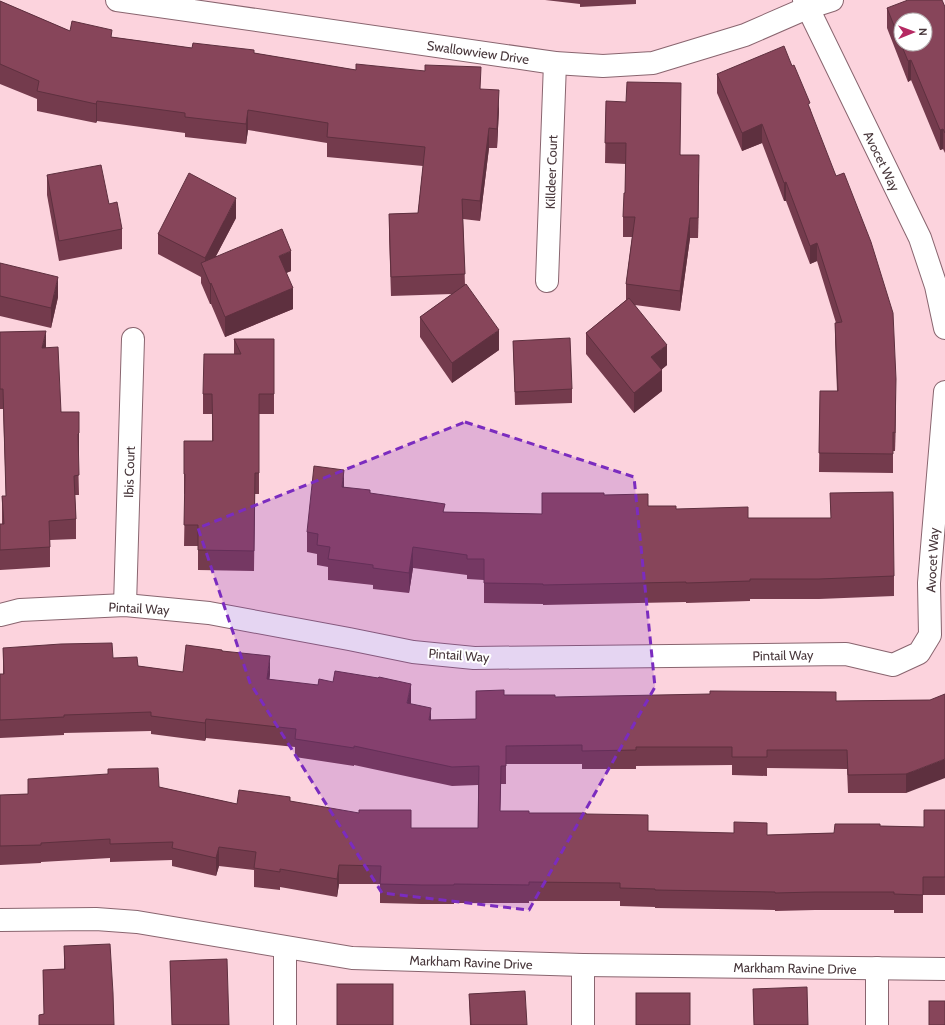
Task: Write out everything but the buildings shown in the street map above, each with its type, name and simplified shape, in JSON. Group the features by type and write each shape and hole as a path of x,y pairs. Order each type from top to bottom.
{"street":[{"name":"Swallowview Drive","path":"116,0 555,63 602,66 653,63 745,35 805,4 832,0"},
{"name":"Avocet Way","path":"805,4 920,238 936,286 945,328"},
{"name":"Killdeer Court","path":"547,280 555,63"},
{"name":"Ibis Court","path":"125,605 133,339"},
{"name":"Avocet Way","path":"919,653 930,635 929,583 945,392"},
{"name":"Pintail Way","path":"0,615 20,610 125,605 209,613 413,652 474,658 846,654 893,665 919,653"},
{"name":"Markham Ravine Drive","path":"0,920 96,919 137,922 352,958 583,965 945,969"},
{"path":"285,1025 286,948"},
{"path":"583,965 583,1025"},
{"path":"877,968 877,1025"}],"highlighted area":[{"path":"465,422 634,477 655,687 529,910 382,893 250,683 198,528"}]}
